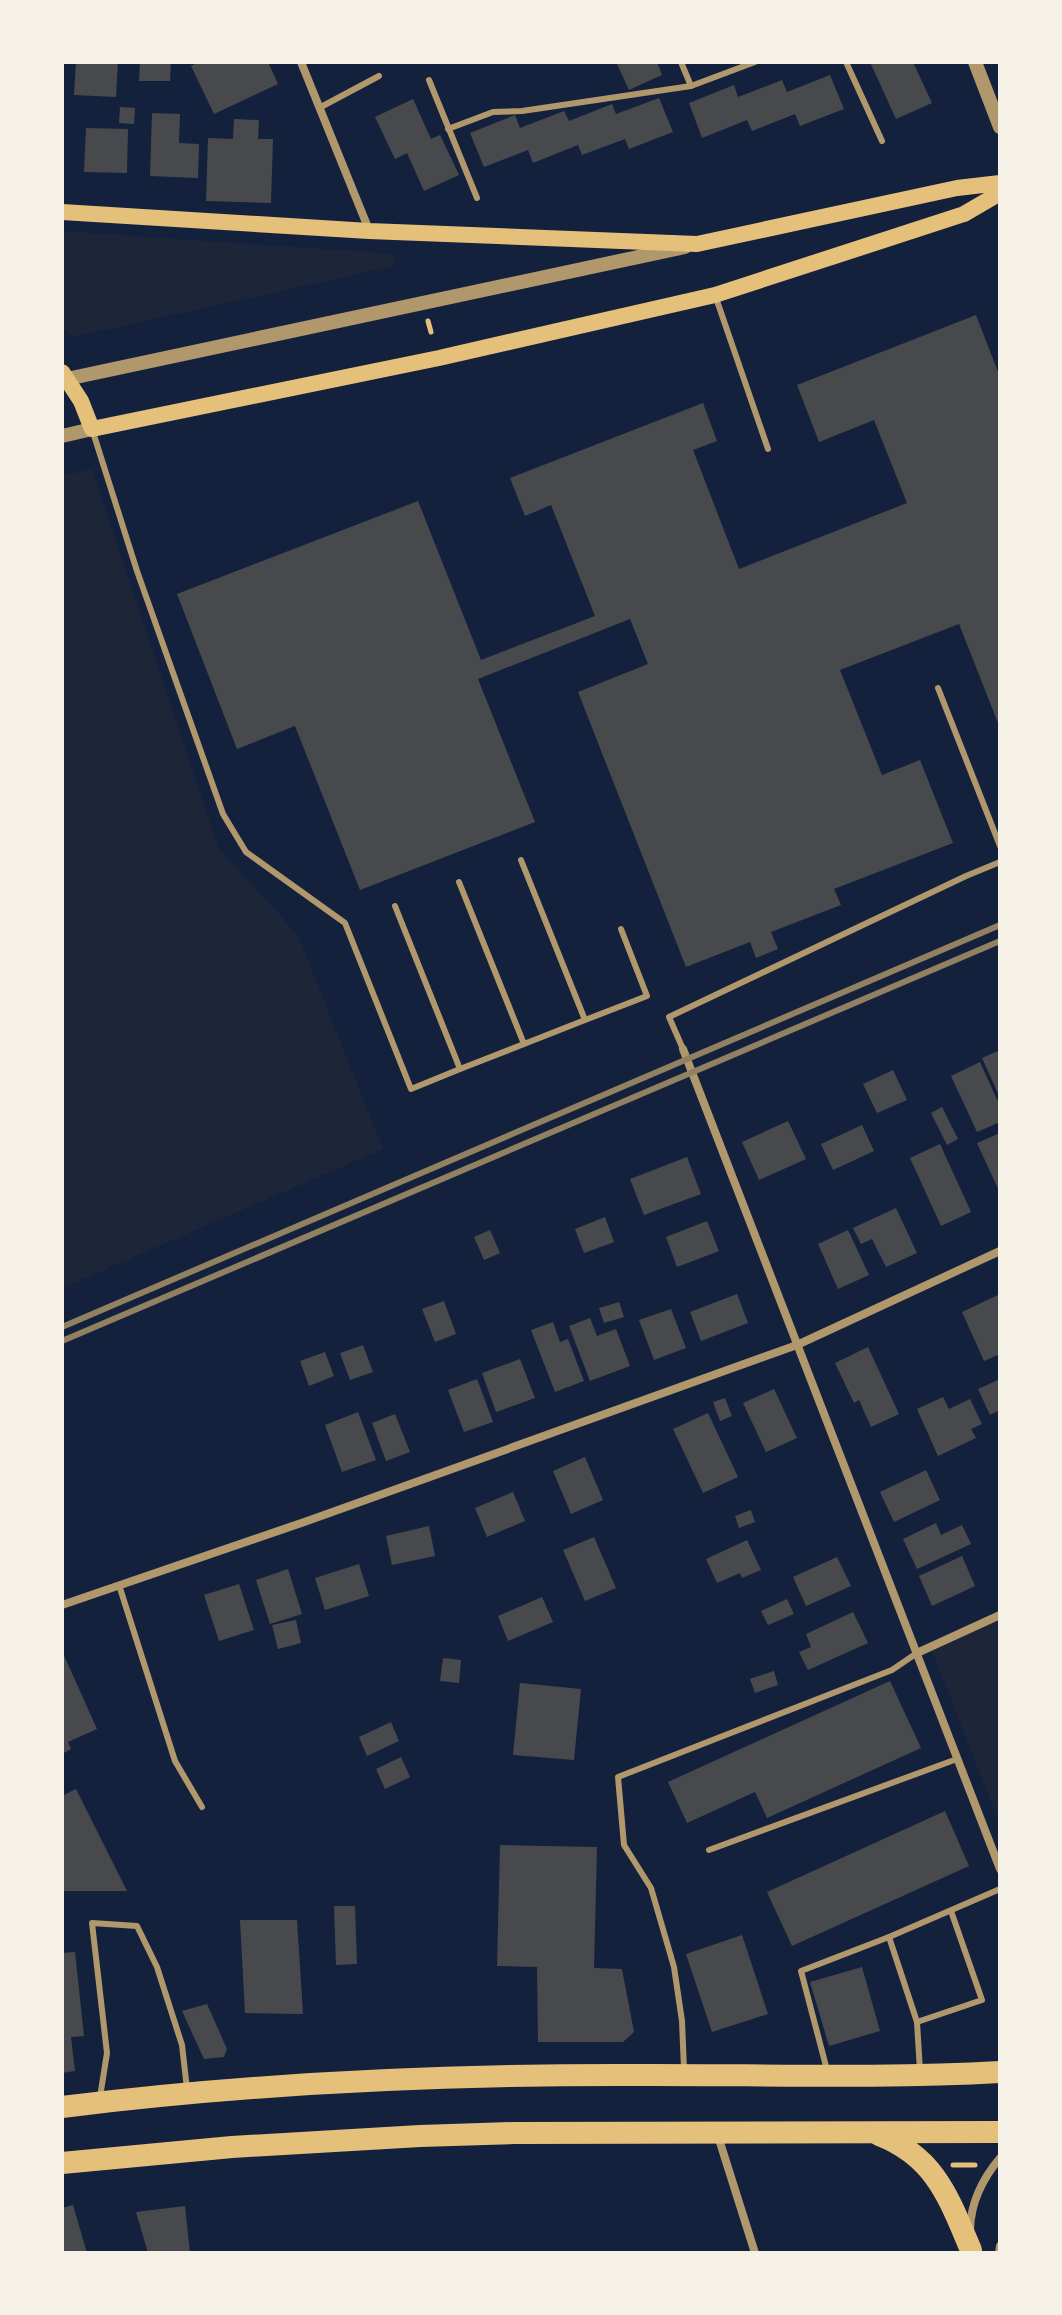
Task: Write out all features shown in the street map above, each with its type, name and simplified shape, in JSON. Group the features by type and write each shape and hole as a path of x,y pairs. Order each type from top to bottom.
{"highway":[{"path":"62,2107 187,2093 427,2078 1000,2072"},
{"path":"870,2132 901,2146 935,2175 947,2194 972,2252"},
{"path":"62,2163 357,2139 514,2133 1000,2132"}],"main road":[{"path":"62,212 369,231 697,244 957,188 1000,183"},
{"path":"64,377 81,401 92,429 439,358 715,295 964,214 1000,193"}],"street":[{"path":"301,62 369,231"},
{"path":"975,62 1000,127"},
{"path":"64,377 697,244"},
{"path":"62,436 92,429"},
{"path":"683,1049 1000,1869"},
{"path":"62,1605 310,1520 797,1345 1000,1251"},
{"path":"917,1653 1000,1615"},
{"path":"717,2133 755,2253"},
{"path":"972,2252 969,2236 973,2210 985,2177 1000,2158"},
{"path":"999,2253 1000,2246"}],"lane":[{"path":"681,62 691,86"},
{"path":"448,129 493,112 522,111 691,86 755,62"},
{"path":"846,62 882,141"},
{"path":"319,108 379,76"},
{"path":"429,80 477,198"},
{"path":"715,295 768,449"},
{"path":"92,429 137,571 223,814 246,852 345,923 411,1089 647,996 621,929"},
{"path":"938,688 1000,846"},
{"path":"521,860 585,1020"},
{"path":"683,1049 669,1017 1000,862"},
{"path":"459,882 524,1044"},
{"path":"395,906 460,1069"},
{"path":"119,1585 175,1761 202,1807"},
{"path":"685,2075 682,2021 674,1967 651,1888 624,1845 618,1777 892,1670 917,1653"},
{"path":"709,1850 957,1759"},
{"path":"828,2075 801,1971 1000,1889"},
{"path":"917,2022 982,2000 951,1911"},
{"path":"100,2102 107,2053 92,1923 137,1926 157,1967 182,2045 187,2093"},
{"path":"889,1937 917,2022 921,2075"}],"path":[{"path":"966,2155 966,2165"},
{"path":"944,2166 977,2164"}],"shaded area":[{"path":"62,231 395,254 394,266 73,337 62,327"},
{"path":"92,469 219,849 298,935 383,1149 62,1288 62,476"},
{"path":"1000,1620 1000,1824 930,1646"}],"building":[{"path":"76,62 118,62 116,97 74,95"},
{"path":"140,62 171,62 170,81 139,81"},
{"path":"199,62 268,62 278,84 214,114 191,66"},
{"path":"616,62 657,62 662,75 629,90"},
{"path":"870,62 913,62 932,103 896,119"},
{"path":"830,75 844,109 800,126 795,114 752,131 747,120 702,138 689,103 734,85 738,97 782,80 787,92"},
{"path":"659,98 673,132 629,149 625,139 582,155 578,145 533,163 528,150 484,167 470,133 515,115 520,128 564,111 569,121 612,104 616,114"},
{"path":"413,99 431,139 440,135 459,175 424,191 407,153 395,159 375,117"},
{"path":"120,107 135,108 134,124 119,123"},
{"path":"152,113 180,114 179,143 199,144 198,178 150,176"},
{"path":"234,119 259,120 258,139 273,139 271,203 206,201 208,138 233,139"},
{"path":"86,128 128,129 127,173 84,172"},
{"path":"976,315 1000,377 1000,728 959,624 840,670 882,775 920,760 953,843 834,889 841,905 771,932 778,949 756,958 750,942 686,967 578,692 648,664 630,619 478,679 535,822 360,890 295,726 237,749 177,594 418,501 481,660 595,616 551,505 525,516 510,478 703,403 717,441 693,450 739,569 907,503 874,420 819,442 797,385"},
{"path":"1000,1050 1000,1098 982,1058"},
{"path":"980,1062 1000,1106 1000,1122 977,1132 951,1076"},
{"path":"893,1070 907,1100 877,1113 863,1084"},
{"path":"942,1107 958,1139 947,1145 931,1113"},
{"path":"788,1121 806,1159 759,1180 742,1142"},
{"path":"862,1125 874,1151 833,1170 821,1144"},
{"path":"1000,1133 1000,1193 977,1143"},
{"path":"940,1144 971,1212 941,1226 910,1158"},
{"path":"687,1157 701,1194 644,1215 630,1179"},
{"path":"896,1208 917,1253 886,1267 872,1239 861,1244 853,1228"},
{"path":"605,1217 614,1242 584,1253 575,1229"},
{"path":"707,1221 719,1251 677,1267 666,1237"},
{"path":"490,1230 500,1253 484,1260 474,1237"},
{"path":"848,1230 869,1275 838,1289 818,1244"},
{"path":"737,1294 748,1323 701,1341 690,1312"},
{"path":"998,1295 1000,1354 984,1361 962,1312"},
{"path":"444,1301 456,1334 435,1342 422,1309"},
{"path":"619,1302 624,1317 604,1323 599,1308"},
{"path":"671,1309 686,1348 654,1360 639,1320"},
{"path":"590,1318 597,1336 616,1329 630,1366 590,1381 569,1326"},
{"path":"553,1322 560,1342 568,1339 584,1381 555,1392 531,1330"},
{"path":"363,1345 373,1372 350,1380 340,1353"},
{"path":"868,1347 899,1414 871,1427 859,1400 854,1403 835,1363"},
{"path":"325,1352 334,1376 309,1386 300,1361"},
{"path":"520,1359 535,1398 496,1412 482,1373"},
{"path":"477,1379 493,1422 464,1432 448,1390"},
{"path":"1000,1379 1000,1410 990,1415 978,1389"},
{"path":"774,1389 797,1438 766,1452 743,1403"},
{"path":"943,1397 949,1409 970,1399 982,1424 971,1429 976,1438 938,1456 917,1409"},
{"path":"725,1398 732,1416 720,1421 713,1402"},
{"path":"358,1412 376,1460 342,1472 325,1425"},
{"path":"708,1413 738,1477 703,1493 673,1429"},
{"path":"395,1414 410,1452 386,1461 372,1423"},
{"path":"585,1457 603,1500 571,1514 553,1471"},
{"path":"926,1470 940,1500 894,1522 880,1492"},
{"path":"513,1492 525,1521 487,1537 475,1508"},
{"path":"751,1510 755,1522 739,1528 735,1516"},
{"path":"936,1523 941,1535 962,1525 971,1544 917,1569 903,1539"},
{"path":"429,1526 435,1556 392,1565 386,1536"},
{"path":"594,1537 616,1588 585,1601 563,1550"},
{"path":"747,1540 761,1570 742,1578 740,1573 717,1583 706,1559"},
{"path":"962,1556 975,1586 932,1606 919,1576"},
{"path":"837,1557 851,1586 806,1606 793,1577"},
{"path":"359,1564 369,1596 325,1610 315,1578"},
{"path":"288,1569 302,1614 270,1624 256,1580"},
{"path":"239,1584 254,1630 219,1641 204,1595"},
{"path":"542,1597 553,1622 508,1641 498,1616"},
{"path":"787,1599 794,1614 768,1625 761,1611"},
{"path":"853,1612 868,1643 808,1670 799,1652 811,1647 806,1634"},
{"path":"296,1620 301,1643 278,1649 272,1625"},
{"path":"62,1651 97,1729 68,1742 71,1749 62,1754"},
{"path":"443,1658 461,1660 459,1683 440,1681"},
{"path":"774,1671 778,1685 755,1693 750,1679"},
{"path":"890,1681 921,1748 767,1818 755,1792 687,1823 668,1782"},
{"path":"520,1683 581,1689 574,1760 513,1755"},
{"path":"391,1722 399,1741 367,1756 359,1737"},
{"path":"401,1757 410,1777 385,1789 376,1769"},
{"path":"76,1789 127,1891 62,1891 62,1796"},
{"path":"945,1811 969,1866 792,1946 767,1892"},
{"path":"500,1845 597,1847 594,1968 622,1969 634,2032 623,2042 538,2042 537,1967 497,1966"},
{"path":"334,1906 355,1906 357,1964 336,1965"},
{"path":"240,1920 297,1920 303,2014 245,2013"},
{"path":"742,1935 768,2014 712,2032 686,1954"},
{"path":"75,1952 84,2036 71,2037 75,2071 62,2073 62,1953"},
{"path":"862,1967 880,2031 829,2046 810,1982"},
{"path":"207,2004 227,2049 224,2057 204,2059 182,2011"},
{"path":"73,2205 87,2253 62,2253 62,2208"},
{"path":"185,2206 190,2253 148,2253 136,2212"}],"railway":[{"path":"62,1327 1000,925"},
{"path":"62,1341 1000,941"}]}
